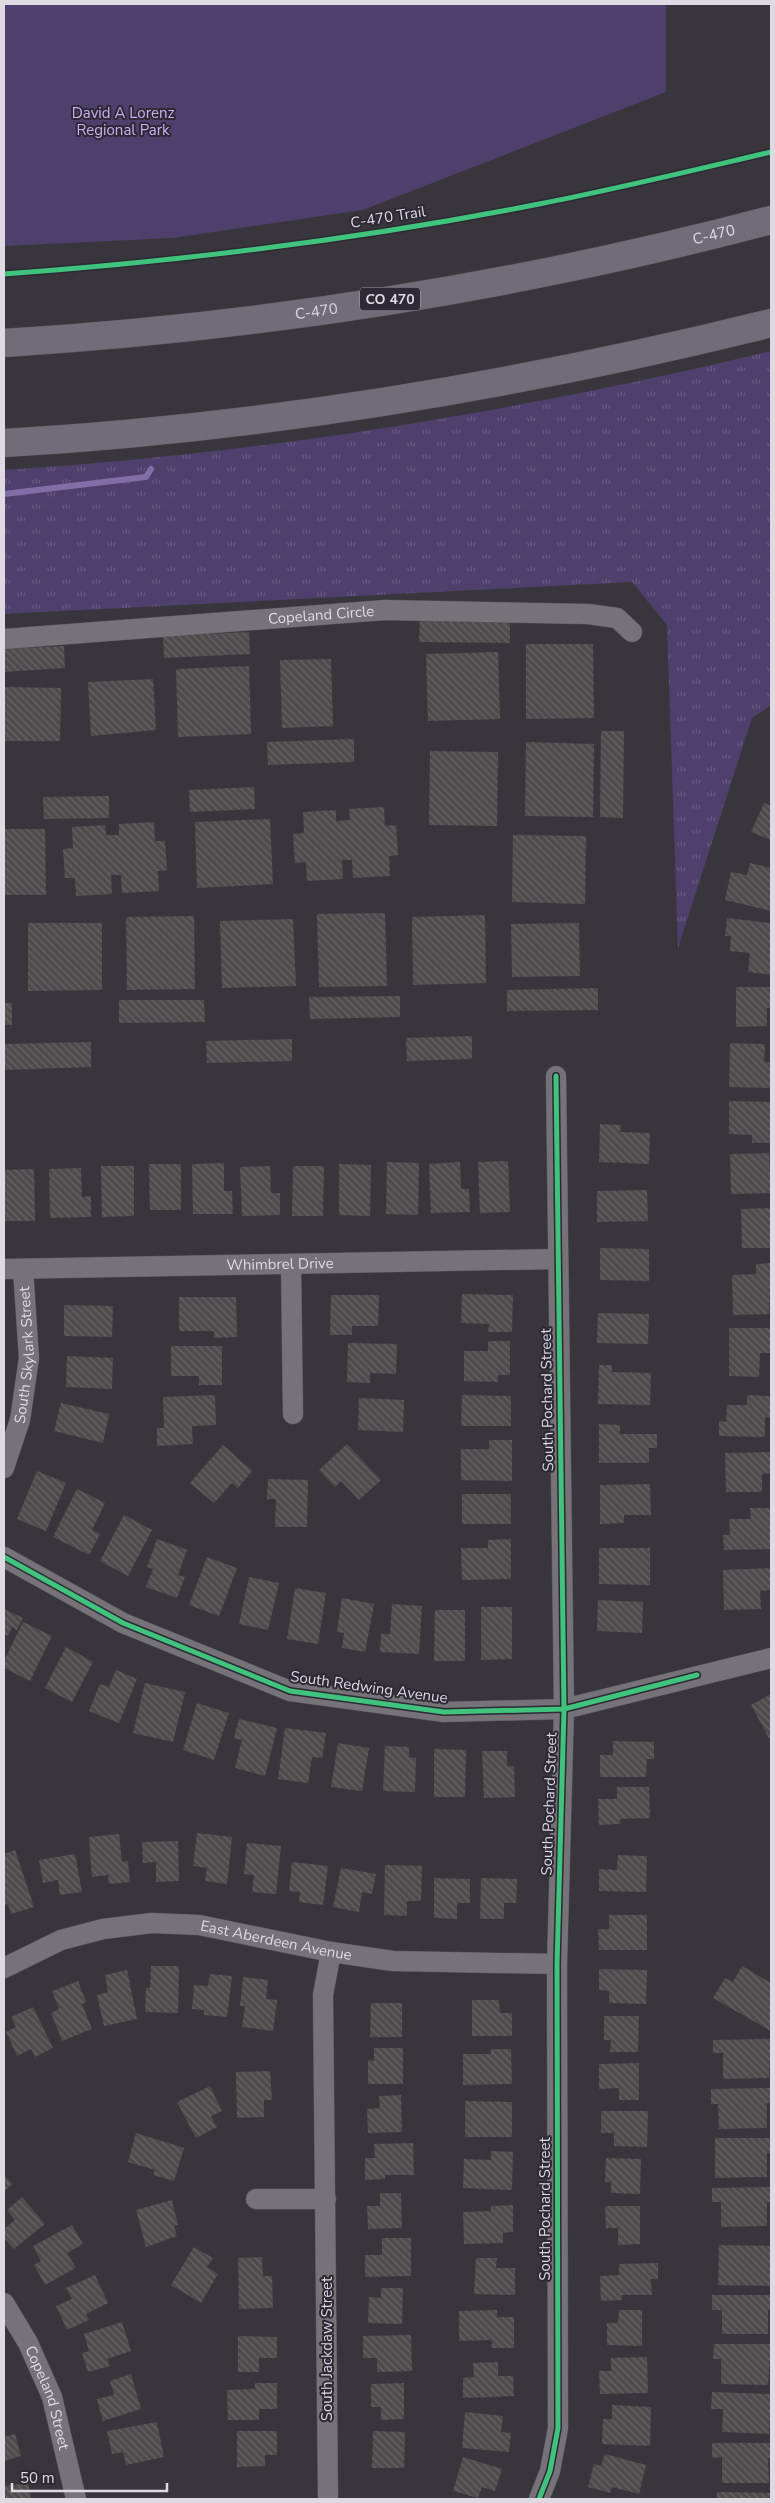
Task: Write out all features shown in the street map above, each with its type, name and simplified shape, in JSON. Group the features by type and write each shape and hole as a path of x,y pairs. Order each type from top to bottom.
{"highway":[{"name":"C-470","path":"4,343 177,328 378,302 554,270 663,247 771,220"},
{"path":"4,443 164,429 397,400 638,354 771,323"}],"street":[{"name":"Copeland Circle","path":"4,638 385,610 588,614 617,618 632,632"},
{"name":"South Pochard Street","path":"539,2499 550,2470 558,2428 557,1964 564,1708 556,1076"},
{"name":"Whimbrel Drive","path":"14,1269 557,1258"},
{"path":"291,1264 293,1414"},
{"name":"South Skylark Street","path":"4,1468 20,1420 29,1358 14,1269"},
{"name":"South Redwing Avenue","path":"4,1557 123,1623 290,1691 444,1712 564,1708 771,1658"},
{"name":"East Aberdeen Avenue","path":"4,1968 61,1940 102,1929 152,1923 198,1925 331,1952 393,1961 557,1964"},
{"name":"South Jackdaw Street","path":"328,2499 323,1995 331,1952"},
{"path":"256,2199 326,2199"},
{"name":"Copeland Street","path":"4,2303 28,2343 52,2397 76,2499"}],"green space":[{"name":"David A Lorenz Regional Park","path":"4,4 666,4 666,92 363,210 173,238 4,246"},
{"path":"771,351 771,705 752,718 678,948 667,625 632,582 4,614 4,470 101,463 197,453 390,427 582,393"}],"building":[{"path":"420,620 510,621 510,643 419,642"},
{"path":"249,632 250,654 164,658 163,636"},
{"path":"526,644 593,644 594,718 526,719"},
{"path":"64,646 65,668 4,672 4,649"},
{"path":"498,652 500,719 428,721 426,654"},
{"path":"331,659 333,726 282,728 280,660"},
{"path":"249,666 251,734 178,737 176,669"},
{"path":"153,679 156,730 91,736 88,682"},
{"path":"4,687 61,688 60,741 4,741"},
{"path":"601,731 624,731 623,818 600,817"},
{"path":"354,739 354,762 268,765 267,742"},
{"path":"526,742 594,744 593,817 525,816"},
{"path":"430,751 498,752 497,826 429,825"},
{"path":"254,787 255,809 190,812 189,790"},
{"path":"109,796 109,818 44,819 43,797"},
{"path":"764,803 771,806 771,840 751,832"},
{"path":"384,807 385,826 396,825 398,855 389,856 390,876 353,878 352,860 342,860 343,879 307,881 306,862 295,863 293,834 304,833 303,812 336,810 336,821 350,820 349,809"},
{"path":"270,819 273,884 197,888 195,822"},
{"path":"154,822 155,841 165,841 167,870 158,871 159,891 122,893 121,875 111,875 112,894 76,896 75,878 65,878 63,849 73,848 72,827 105,825 106,835 119,835 119,824"},
{"path":"4,829 45,829 46,895 4,895"},
{"path":"513,835 586,836 585,904 512,902"},
{"path":"750,863 771,868 771,911 725,900 731,872 747,875"},
{"path":"385,913 387,986 319,987 317,914"},
{"path":"485,915 486,983 413,985 412,917"},
{"path":"194,916 195,989 127,990 126,917"},
{"path":"727,918 771,923 771,975 748,972 750,953 730,951 731,936 725,936"},
{"path":"293,919 296,986 222,988 220,921"},
{"path":"28,923 102,923 102,990 28,991"},
{"path":"579,923 580,976 512,977 511,924"},
{"path":"736,987 771,987 771,1008 767,1008 767,1026 736,1027"},
{"path":"598,988 598,1010 507,1011 507,990"},
{"path":"400,996 400,1017 310,1019 309,997"},
{"path":"119,1000 204,1000 205,1022 119,1023"},
{"path":"4,1003 12,1003 12,1025 4,1025"},
{"path":"472,1036 472,1059 407,1061 406,1038"},
{"path":"292,1039 292,1061 207,1063 206,1041"},
{"path":"91,1042 91,1067 5,1070 4,1044"},
{"path":"730,1043 765,1044 764,1062 771,1062 771,1088 729,1087"},
{"path":"729,1101 771,1102 771,1143 752,1143 752,1135 729,1134"},
{"path":"600,1124 621,1125 620,1132 650,1133 649,1164 599,1162"},
{"path":"769,1153 771,1193 731,1194 730,1154"},
{"path":"508,1161 510,1212 480,1213 478,1162"},
{"path":"387,1162 419,1163 418,1215 386,1214"},
{"path":"460,1162 461,1189 469,1189 470,1212 431,1213 429,1164"},
{"path":"224,1163 224,1191 232,1191 233,1214 193,1214 192,1164"},
{"path":"149,1164 181,1164 181,1210 150,1210"},
{"path":"339,1164 371,1165 370,1216 339,1215"},
{"path":"101,1166 134,1166 134,1216 102,1217"},
{"path":"270,1166 271,1193 280,1193 280,1215 242,1216 240,1167"},
{"path":"293,1166 324,1166 323,1216 292,1216"},
{"path":"81,1168 82,1197 91,1196 91,1217 50,1218 49,1169"},
{"path":"34,1169 35,1221 4,1221 4,1170"},
{"path":"647,1190 648,1221 597,1222 597,1191"},
{"path":"771,1208 771,1248 742,1248 741,1209"},
{"path":"600,1248 649,1249 649,1281 600,1280"},
{"path":"771,1263 769,1314 733,1315 732,1275 756,1274 756,1264"},
{"path":"462,1294 513,1295 512,1332 488,1332 489,1324 461,1323"},
{"path":"331,1295 379,1295 378,1326 352,1326 352,1335 330,1335"},
{"path":"179,1297 236,1297 237,1337 214,1338 214,1331 179,1331"},
{"path":"64,1305 113,1306 112,1337 64,1336"},
{"path":"598,1313 649,1314 648,1344 597,1343"},
{"path":"729,1328 771,1328 771,1353 760,1353 759,1377 729,1376"},
{"path":"488,1341 510,1341 510,1375 498,1375 498,1382 464,1381 464,1351 488,1351"},
{"path":"348,1343 397,1344 396,1374 370,1373 370,1383 347,1382"},
{"path":"171,1346 222,1346 222,1385 199,1385 199,1376 171,1376"},
{"path":"67,1356 113,1358 112,1389 66,1387"},
{"path":"599,1365 612,1365 612,1372 651,1373 650,1405 598,1404"},
{"path":"215,1395 216,1425 192,1426 193,1444 157,1446 157,1428 164,1428 163,1397"},
{"path":"462,1395 511,1396 511,1426 461,1426"},
{"path":"747,1395 771,1396 771,1418 765,1417 765,1437 719,1436 719,1421 726,1422 727,1405 747,1405"},
{"path":"359,1398 404,1400 403,1432 358,1430"},
{"path":"61,1403 109,1414 103,1443 54,1431"},
{"path":"599,1424 620,1425 620,1434 657,1434 657,1448 649,1448 649,1463 599,1463"},
{"path":"489,1440 512,1440 512,1481 461,1480 461,1449 489,1449"},
{"path":"347,1444 381,1480 359,1500 341,1481 335,1487 319,1470"},
{"path":"223,1445 252,1471 238,1488 232,1483 214,1503 190,1483"},
{"path":"771,1452 771,1473 762,1474 762,1492 726,1492 725,1453"},
{"path":"37,1471 66,1483 46,1531 17,1519"},
{"path":"268,1479 308,1480 307,1527 275,1527 276,1499 267,1499"},
{"path":"650,1484 651,1515 624,1515 624,1523 600,1524 600,1485"},
{"path":"77,1489 105,1503 92,1530 100,1534 89,1555 53,1537"},
{"path":"462,1494 511,1494 511,1524 462,1524"},
{"path":"750,1508 771,1508 771,1549 724,1550 723,1535 730,1535 729,1519 751,1519"},
{"path":"124,1515 152,1530 128,1576 100,1561"},
{"path":"157,1539 187,1550 178,1575 185,1577 177,1598 146,1587 153,1569 147,1567"},
{"path":"511,1539 511,1579 462,1580 461,1548 488,1548 488,1540"},
{"path":"599,1548 650,1548 650,1585 599,1584"},
{"path":"207,1557 237,1568 219,1616 189,1605"},
{"path":"771,1568 771,1590 760,1591 761,1609 724,1610 723,1570"},
{"path":"249,1577 279,1583 268,1630 239,1624"},
{"path":"295,1588 326,1593 318,1644 287,1639"},
{"path":"342,1598 374,1604 365,1652 342,1648 344,1633 337,1632"},
{"path":"598,1600 643,1602 642,1633 597,1631"},
{"path":"392,1604 422,1606 419,1654 380,1652 381,1634 390,1634"},
{"path":"481,1607 512,1607 512,1659 481,1660"},
{"path":"4,1609 23,1618 17,1630 12,1627 8,1636 4,1634"},
{"path":"435,1610 465,1610 465,1661 434,1661"},
{"path":"23,1622 52,1636 30,1681 4,1668 4,1661"},
{"path":"66,1647 93,1662 72,1702 45,1688"},
{"path":"116,1670 137,1679 119,1723 89,1711 100,1684 109,1687"},
{"path":"145,1683 185,1692 173,1742 133,1733"},
{"path":"771,1694 771,1742 751,1705"},
{"path":"197,1703 229,1713 214,1760 183,1750"},
{"path":"239,1719 277,1728 265,1776 235,1768 242,1740 234,1738"},
{"path":"285,1728 326,1733 322,1758 312,1757 308,1783 278,1779"},
{"path":"613,1741 654,1742 654,1759 647,1759 646,1777 600,1777 600,1755 613,1755"},
{"path":"338,1743 369,1748 362,1791 331,1787"},
{"path":"385,1746 409,1747 409,1757 416,1758 415,1792 383,1791"},
{"path":"434,1749 466,1750 465,1797 434,1797"},
{"path":"482,1751 507,1751 507,1766 514,1766 515,1797 484,1798"},
{"path":"617,1787 649,1787 650,1818 620,1819 620,1824 599,1825 598,1799 617,1799"},
{"path":"197,1833 232,1837 227,1884 205,1881 207,1868 193,1866"},
{"path":"119,1834 122,1862 128,1861 130,1882 109,1884 108,1875 92,1877 89,1837"},
{"path":"178,1841 179,1881 156,1882 156,1862 143,1863 142,1842"},
{"path":"247,1843 281,1846 276,1894 252,1892 254,1875 244,1874"},
{"path":"15,1850 34,1907 11,1914 8,1904 4,1905 4,1854"},
{"path":"75,1854 82,1892 60,1895 58,1880 43,1883 39,1860"},
{"path":"618,1855 647,1856 646,1892 599,1891 599,1869 617,1870"},
{"path":"292,1862 328,1866 323,1905 299,1902 300,1892 289,1891"},
{"path":"385,1865 422,1866 421,1901 407,1901 407,1916 384,1915"},
{"path":"341,1868 376,1874 372,1894 362,1892 359,1912 333,1907"},
{"path":"434,1878 470,1879 470,1903 457,1903 457,1919 434,1918"},
{"path":"481,1878 517,1879 516,1903 504,1903 504,1919 480,1919"},
{"path":"609,1915 647,1915 647,1950 599,1950 598,1929 609,1929"},
{"path":"151,1966 179,1966 178,2013 145,2012 146,1988 150,1988"},
{"path":"742,1966 771,1983 771,2031 713,1998 725,1978 733,1982"},
{"path":"599,1969 647,1970 646,2004 609,2003 609,1991 599,1990"},
{"path":"127,1970 137,2019 104,2026 97,1995 108,1992 105,1975"},
{"path":"210,1974 232,1976 227,2017 204,2015 204,2010 192,2009 194,1985 208,1986"},
{"path":"243,1977 268,1980 266,1999 277,2000 273,2031 242,2027 245,2006 240,2006"},
{"path":"78,1981 86,2002 82,2004 92,2029 62,2041 51,2013 59,2009 52,1991"},
{"path":"472,2000 499,2000 500,2013 512,2013 512,2036 472,2036"},
{"path":"371,2003 402,2003 402,2037 370,2037"},
{"path":"33,2007 53,2048 35,2057 31,2049 17,2056 6,2032 16,2027 11,2017"},
{"path":"604,2016 639,2016 638,2052 610,2052 611,2040 604,2040"},
{"path":"771,2039 769,2078 723,2079 723,2053 713,2053 713,2040"},
{"path":"374,2048 403,2048 403,2084 368,2084 368,2060 374,2061"},
{"path":"491,2049 511,2049 512,2084 463,2085 463,2054 491,2054"},
{"path":"639,2063 639,2100 619,2100 619,2088 599,2089 599,2064"},
{"path":"270,2071 272,2100 264,2100 264,2117 237,2118 236,2072"},
{"path":"210,2086 222,2111 211,2116 217,2127 196,2138 177,2102"},
{"path":"771,2088 771,2103 767,2103 767,2128 719,2129 718,2104 711,2104 711,2089"},
{"path":"401,2095 402,2132 368,2133 367,2109 380,2108 379,2096"},
{"path":"465,2101 512,2102 512,2137 465,2137"},
{"path":"601,2111 648,2111 647,2147 614,2146 614,2133 601,2133"},
{"path":"136,2133 184,2148 174,2181 153,2175 155,2170 128,2162"},
{"path":"715,2138 771,2138 771,2153 767,2153 767,2177 715,2178"},
{"path":"413,2143 414,2175 385,2175 385,2179 365,2180 365,2158 375,2158 374,2144"},
{"path":"491,2151 513,2152 512,2190 463,2188 464,2159 491,2160"},
{"path":"606,2158 641,2159 640,2194 611,2193 611,2182 605,2182"},
{"path":"4,2175 12,2184 4,2192"},
{"path":"771,2187 771,2202 767,2202 767,2226 721,2227 721,2202 712,2202 712,2188"},
{"path":"380,2193 401,2193 402,2228 368,2229 367,2206 380,2206"},
{"path":"22,2197 45,2224 14,2249 4,2238 4,2229 15,2220 7,2210"},
{"path":"172,2200 178,2225 174,2226 177,2236 146,2247 136,2210"},
{"path":"513,2205 513,2232 503,2233 503,2243 464,2244 463,2212 491,2211 491,2206"},
{"path":"605,2206 640,2206 640,2244 618,2245 618,2228 606,2228"},
{"path":"72,2225 83,2244 67,2253 76,2268 45,2285 34,2265 41,2261 33,2246"},
{"path":"382,2238 411,2238 411,2276 365,2277 365,2255 382,2255"},
{"path":"719,2245 771,2246 771,2286 718,2285"},
{"path":"194,2247 213,2258 207,2267 218,2274 201,2303 171,2285"},
{"path":"262,2257 263,2276 272,2276 273,2308 239,2309 238,2258"},
{"path":"476,2258 497,2258 496,2268 515,2268 515,2295 474,2294"},
{"path":"658,2263 658,2279 651,2279 652,2295 622,2295 622,2300 601,2301 600,2276 619,2275 619,2264"},
{"path":"95,2275 108,2303 86,2314 89,2320 67,2330 56,2306 72,2299 66,2288"},
{"path":"381,2288 403,2288 402,2324 368,2323 369,2297 381,2298"},
{"path":"712,2295 771,2295 771,2310 768,2310 768,2334 722,2334 722,2310 712,2310"},
{"path":"497,2310 497,2317 514,2317 514,2348 492,2348 492,2340 459,2341 459,2311"},
{"path":"619,2310 642,2310 642,2346 607,2345 607,2323 618,2323"},
{"path":"122,2322 131,2351 107,2359 110,2366 88,2372 82,2353 89,2351 84,2334"},
{"path":"411,2335 412,2371 377,2372 377,2358 363,2358 363,2336"},
{"path":"238,2336 277,2337 277,2358 259,2358 259,2372 238,2372"},
{"path":"714,2344 771,2344 768,2385 721,2384 721,2359 713,2359"},
{"path":"647,2357 648,2393 600,2394 599,2371 611,2371 611,2358"},
{"path":"498,2362 498,2376 513,2376 514,2396 463,2398 463,2378 474,2377 473,2363"},
{"path":"131,2374 141,2409 103,2421 97,2399 114,2395 110,2381"},
{"path":"255,2383 277,2383 277,2409 259,2409 259,2420 228,2420 227,2390 255,2389"},
{"path":"404,2383 404,2419 381,2420 381,2407 371,2407 371,2384"},
{"path":"712,2392 771,2394 769,2434 722,2432 723,2409 711,2409"},
{"path":"612,2405 651,2407 650,2446 602,2444 603,2419 612,2419"},
{"path":"465,2412 503,2416 501,2432 511,2433 509,2452 462,2448"},
{"path":"157,2422 164,2457 126,2465 123,2452 112,2454 107,2431"},
{"path":"237,2431 277,2431 277,2455 265,2455 265,2466 237,2467"},
{"path":"373,2431 405,2432 404,2468 372,2468"},
{"path":"15,2434 21,2456 4,2461 4,2437"},
{"path":"712,2443 771,2443 771,2458 768,2458 769,2483 722,2483 722,2457 712,2458"},
{"path":"605,2454 646,2465 639,2494 612,2487 610,2493 588,2487 594,2464 601,2466"},
{"path":"463,2457 502,2469 495,2491 482,2487 478,2498 453,2491"},
{"path":"28,2483 31,2499 4,2499 5,2486"},
{"path":"717,2492 771,2493 771,2499 717,2499"}],"waterway":[{"path":"4,494 146,477 151,469"}],"cycle path":[{"name":"C-470 Trail","path":"4,274 205,255 406,228 568,198 771,152"},
{"path":"539,2499 550,2471 558,2428 557,1964 564,1709 556,1076"},
{"path":"4,1557 123,1623 290,1691 444,1712 564,1709 697,1675"}]}
